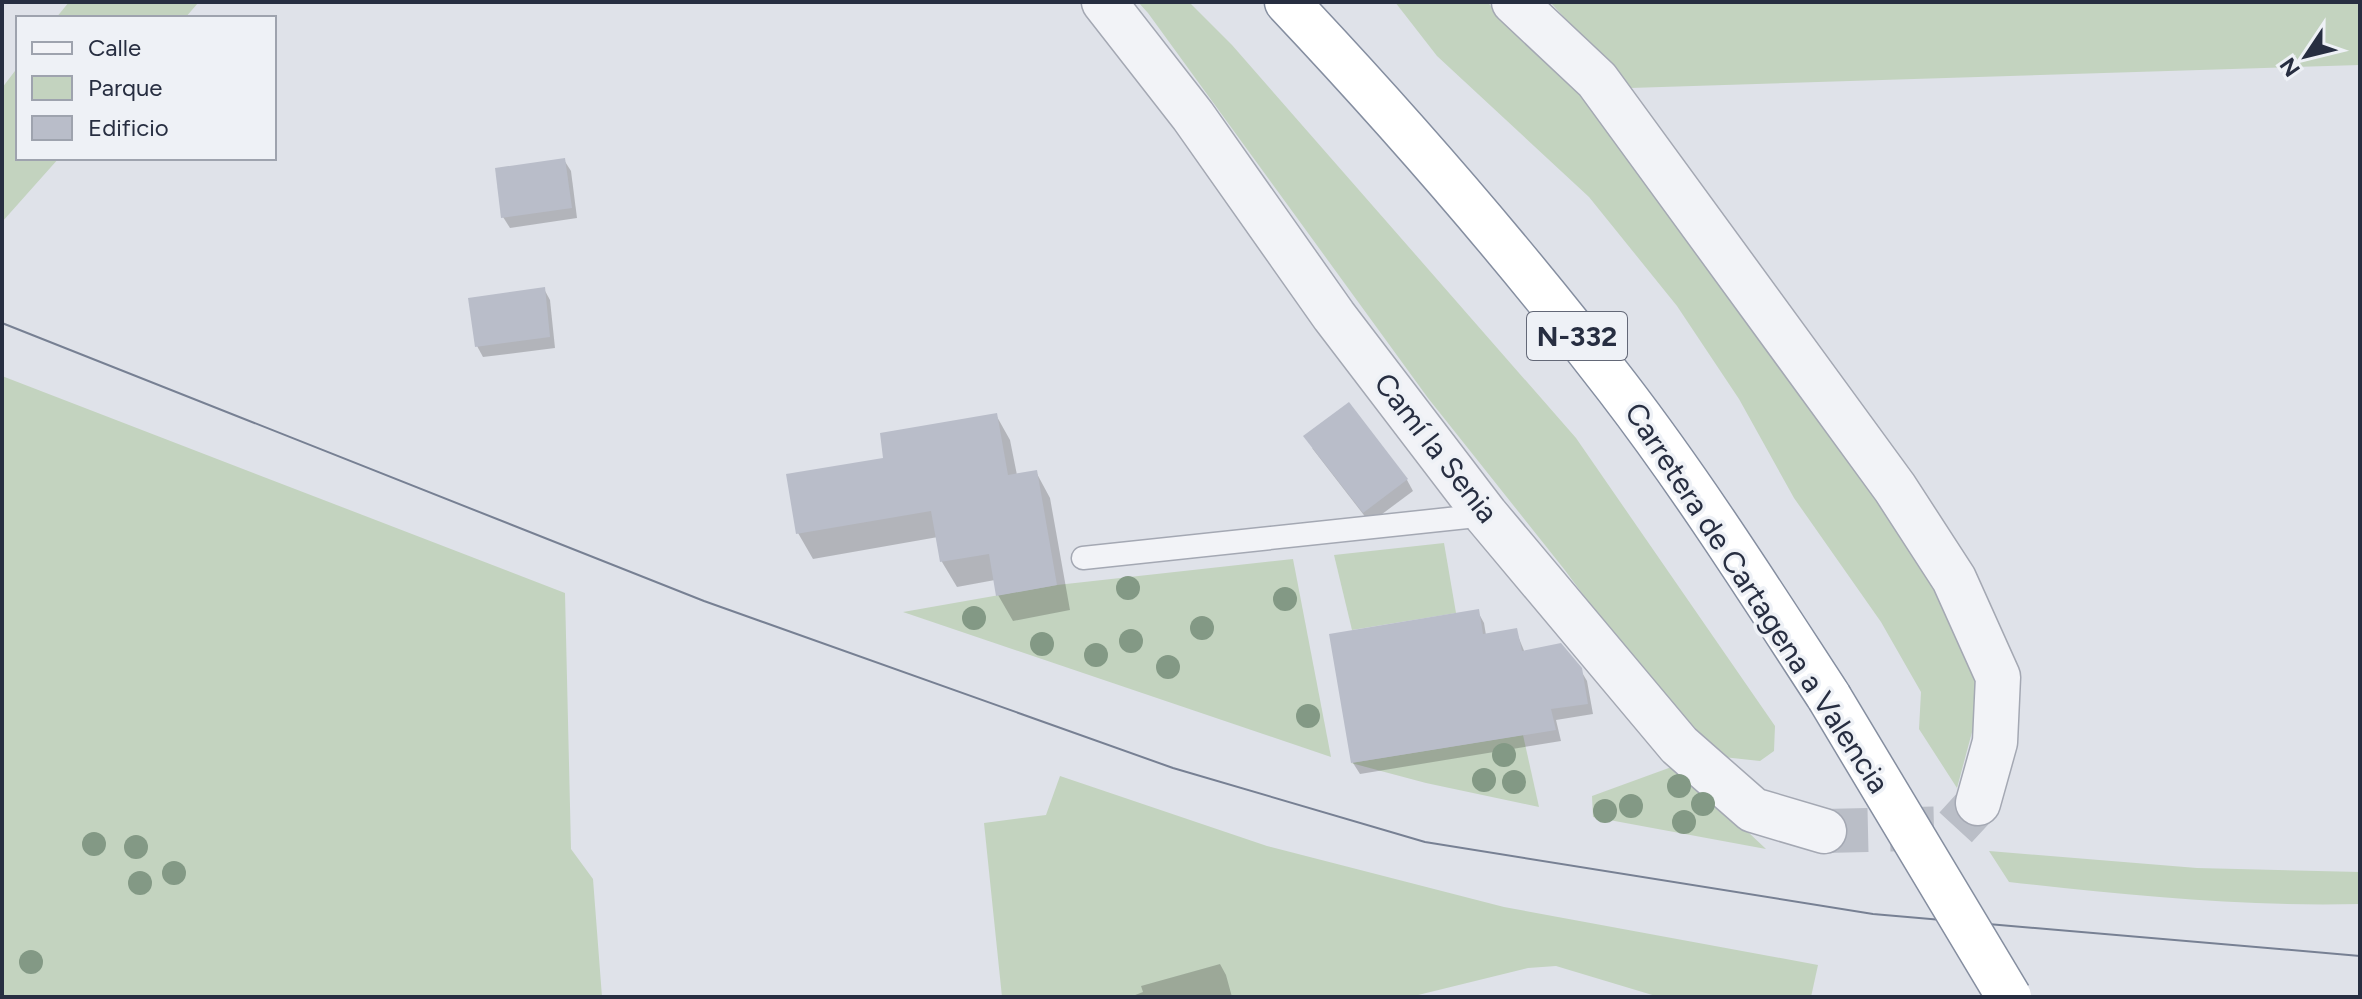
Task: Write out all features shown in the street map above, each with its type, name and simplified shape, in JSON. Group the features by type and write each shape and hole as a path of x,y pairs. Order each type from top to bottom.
{"highway":[{"name":"Carretera de Cartagena a Valencia","path":"1287,2 1341,59 1527,274 1619,388 1722,532 1829,697 2009,997"}],"street":[{"name":"Camí la Senia","path":"1104,2 1193,116 1334,316 1486,515 1679,745 1753,810 1824,831"},
{"path":"1514,2 1597,80 1895,488 1954,579 1998,677 1995,742 1978,803"}],"lane":[{"path":"1083,558 1486,515"}],"green space":[{"path":"69,2 203,2 198,3 187,16 58,16"},
{"path":"1138,2 1189,2 1232,45 1576,438 1775,726 1774,751 1760,761 1723,757 1642,674 1564,569 1428,398"},
{"path":"1395,2 1487,2 1587,100 1857,456 1970,646 1979,706 1957,788 1919,729 1921,692 1881,622 1794,498 1739,399 1677,306 1589,197 1437,56"},
{"path":"1550,2 2360,2 2360,65 1630,88"},
{"path":"16,70 16,160 57,160 2,222 2,88"},
{"path":"2,376 565,593 571,849 593,879 602,997 2,997"},
{"path":"1444,543 1456,613 1352,630 1334,555"},
{"path":"1293,559 1331,757 903,612 1057,585"},
{"path":"1523,735 1539,807 1351,763"},
{"path":"1677,765 1766,849 1593,817 1592,796"},
{"path":"1060,776 1267,846 1504,907 1818,965 1811,997 1659,997 1556,966 1528,968 1410,997 1002,997 984,823 1046,815"},
{"path":"1989,851 2197,868 2360,872 2360,904 2228,902 2009,882"}],"building":[{"path":"565,158 572,208 501,218 495,168"},
{"path":"545,287 550,337 475,347 468,298"},
{"path":"1349,402 1408,479 1363,513 1303,436"},
{"path":"997,413 1008,475 1037,470 1057,585 996,596 989,554 940,562 931,511 796,534 786,474 883,458 880,433"},
{"path":"1479,609 1483,634 1517,628 1522,651 1561,643 1582,668 1588,704 1551,709 1556,730 1351,763 1329,634"}],"tunnel":[{"path":"1824,831 1955,828 1978,803"}],"tram line":[{"path":"2,323 704,601 1173,768 1425,842 1873,914 2360,956"}]}
